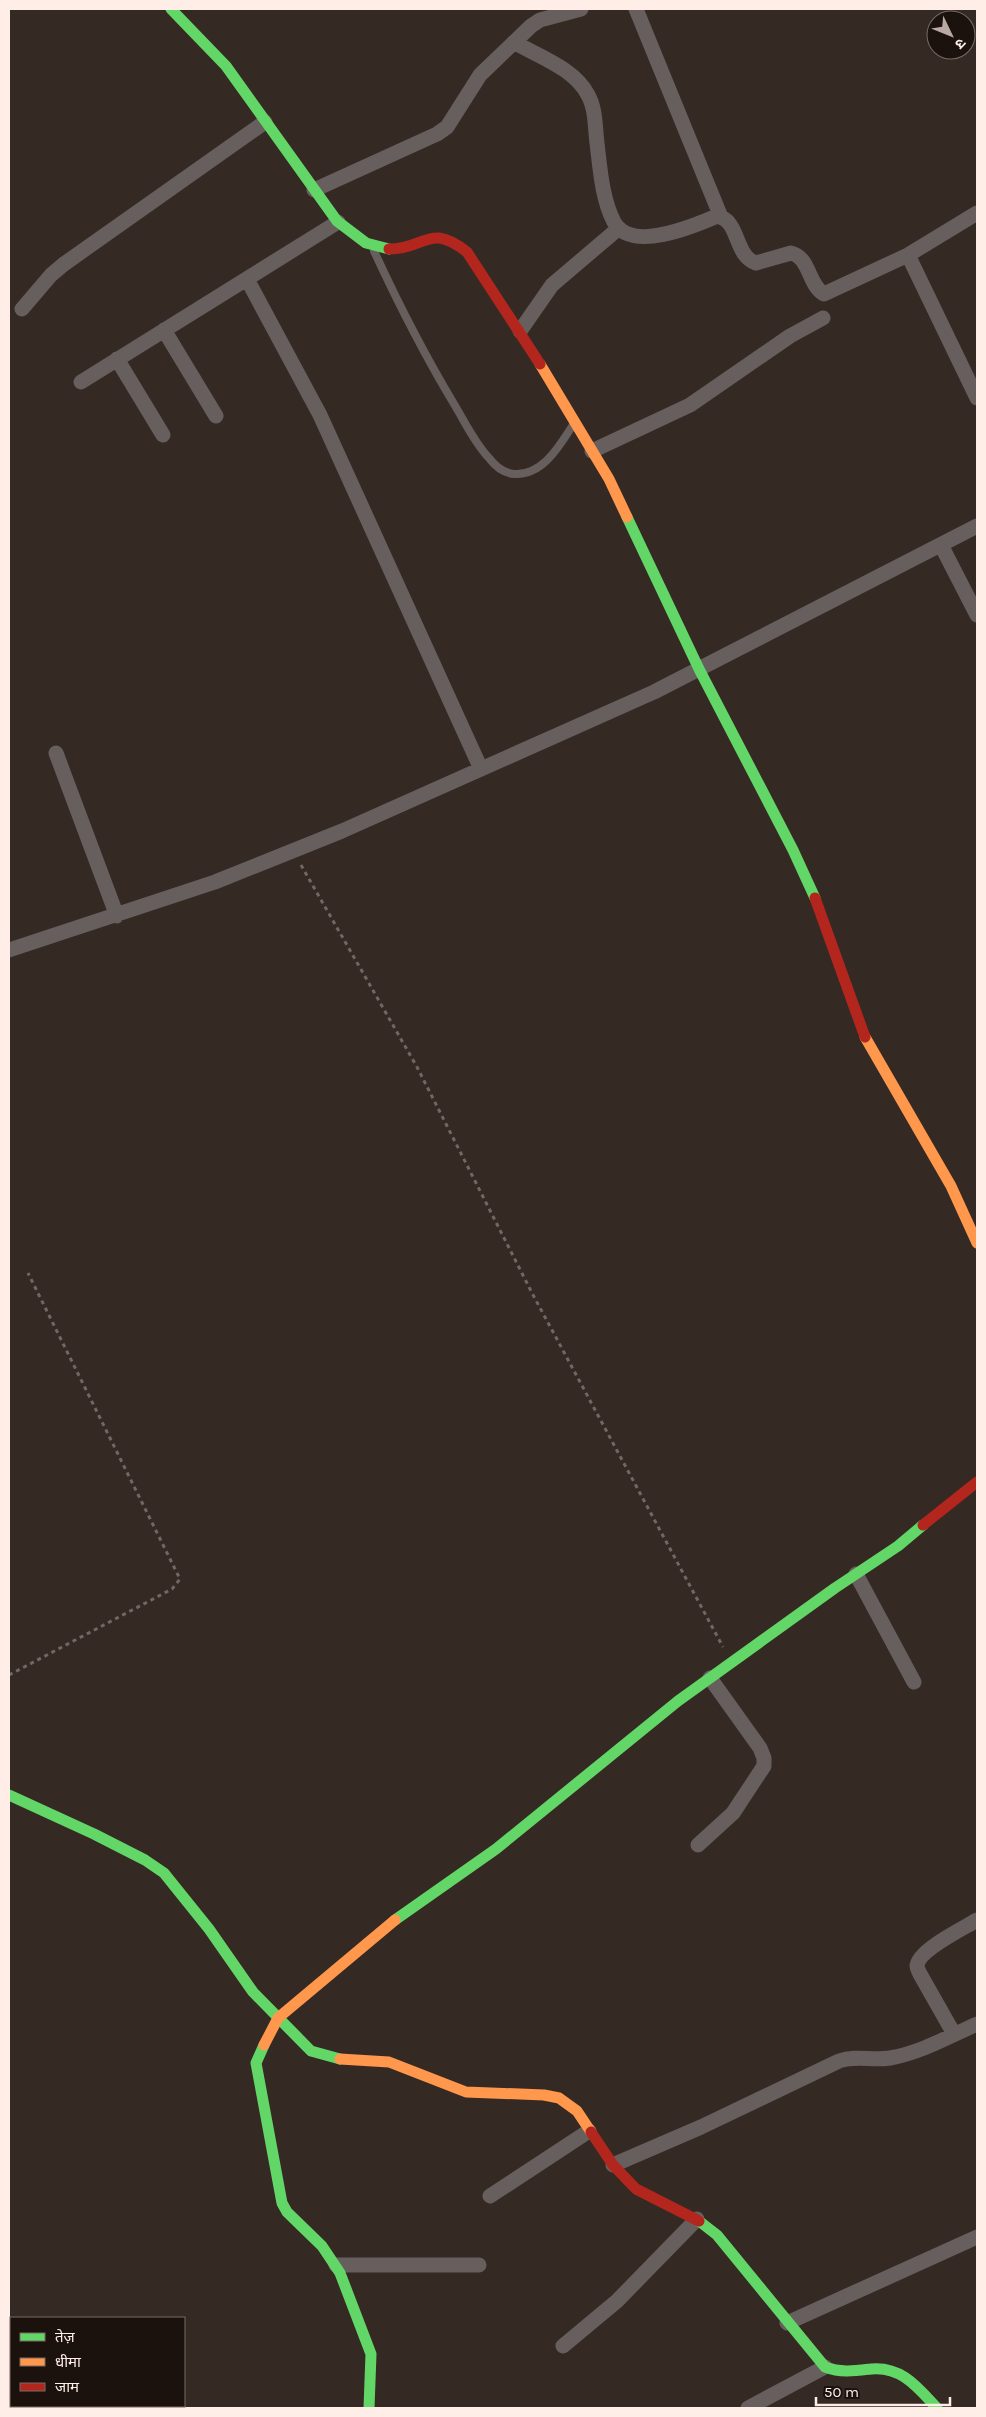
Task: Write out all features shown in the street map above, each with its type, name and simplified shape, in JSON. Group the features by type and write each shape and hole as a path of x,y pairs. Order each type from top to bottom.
{"street":[{"path":"171,9 226,65 338,222 372,247 385,250 439,237 446,237 457,243 467,252 520,331 592,451 632,526 699,669 794,850 823,916 864,1035 889,1082 951,1186 977,1243"},
{"path":"314,190 437,134 447,127 480,75 514,42 540,20 581,9"},
{"path":"636,9 721,217 731,226 743,252 751,261 756,263 791,252 797,254 802,258 816,288 824,294 908,255 977,213"},
{"path":"514,42 571,75 588,95 593,107 602,182 609,208 619,228 634,235 670,234 717,216 721,217"},
{"path":"22,309 51,275 64,264 265,122"},
{"path":"81,382 338,222"},
{"path":"520,331 552,286 619,228"},
{"path":"908,255 977,398"},
{"path":"247,279 320,415 481,768"},
{"path":"592,451 690,405 790,336 824,318"},
{"path":"164,330 216,416"},
{"path":"117,359 163,436"},
{"path":"9,950 117,916 215,882 292,851 654,692 977,526"},
{"path":"941,545 977,615"},
{"path":"56,753 117,916"},
{"path":"369,2408 371,2354 336,2265 322,2246 297,2223 282,2203 256,2063 278,2018 387,1926 496,1848 678,1701 898,1546 977,1482"},
{"path":"856,1574 914,1682"},
{"path":"698,1845 733,1813 764,1766 764,1758 760,1748 710,1678"},
{"path":"9,1794 94,1834 145,1860 164,1873 209,1928 253,1992 311,2051 336,2059 389,2062 466,2092 544,2095 559,2098 576,2112 613,2166 645,2195 697,2219 717,2235 825,2367 836,2373 885,2368 898,2372 910,2380 937,2408"},
{"path":"954,2034 917,1966 920,1959 928,1951 977,1920"},
{"path":"613,2166 701,2127 839,2061 852,2057 879,2060 891,2058 977,2024"},
{"path":"490,2196 589,2131"},
{"path":"563,2346 618,2301 697,2219"},
{"path":"788,2323 977,2237"},
{"path":"336,2265 479,2265"},
{"path":"748,2408 825,2367"}],"lane":[{"path":"372,247 432,367 477,444 500,469 512,474 523,474 540,466 550,457 575,422"}],"path":[{"path":"292,851 416,1067 532,1293 731,1663"},
{"path":"9,1675 172,1589 180,1579 28,1273"}],"traffic: fast":[{"path":"171,9 226,66 337,221 366,243 389,249"},
{"path":"627,517 699,669 793,850 815,898"},
{"path":"395,1920 496,1849 678,1701 835,1588 898,1546 923,1525"},
{"path":"9,1795 94,1834 145,1860 164,1873 209,1929 253,1992 311,2051 340,2059"},
{"path":"264,2045 256,2063 282,2203 287,2212 322,2246 340,2273 371,2354 369,2408"},
{"path":"699,2221 717,2235 825,2367 842,2371 871,2369 892,2371 909,2380 937,2408"}],"traffic: slow":[{"path":"540,364 609,479 627,517"},
{"path":"865,1037 951,1186 977,1243"},
{"path":"264,2045 278,2018 395,1920"},
{"path":"340,2059 389,2062 466,2092 544,2095 559,2098 577,2111 591,2132"}],"traffic: jam":[{"path":"389,249 401,248 435,238 454,243 467,252 540,364"},
{"path":"815,898 865,1037"},
{"path":"923,1525 977,1482"},
{"path":"591,2132 613,2165 636,2189 699,2221"}]}
